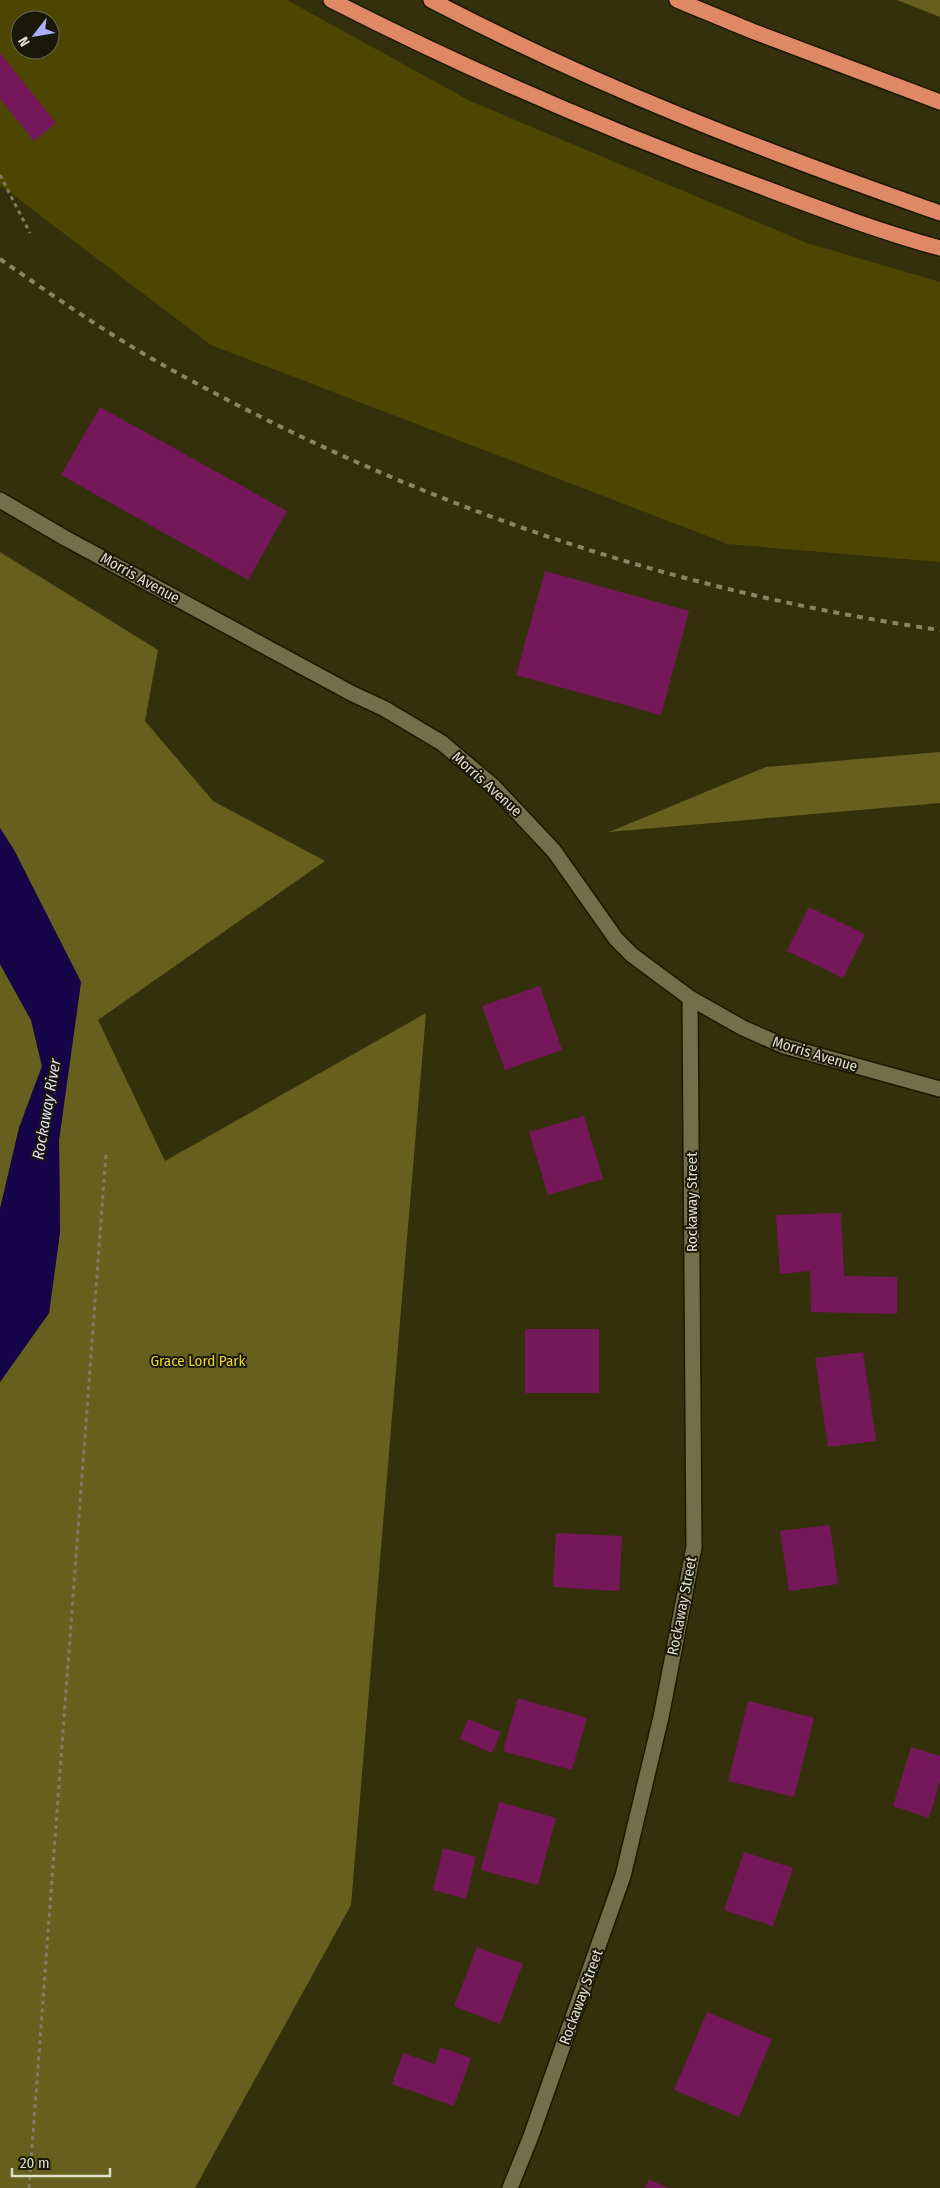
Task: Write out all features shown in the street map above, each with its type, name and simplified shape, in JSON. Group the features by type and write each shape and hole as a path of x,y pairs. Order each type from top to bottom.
{"highway":[{"path":"331,0 572,112 695,163 811,205 940,248"},
{"path":"432,0 488,30 598,81 712,129 823,172 940,213"},
{"path":"677,0 761,35 940,102"}],"street":[{"name":"Morris Avenue","path":"0,500 342,689 386,708 442,743 493,786 540,834 616,939 632,955 690,998 743,1028 784,1046 940,1089"},
{"name":"Rockaway Street","path":"510,2188 532,2136 624,1876 661,1717 694,1546 690,998"}],"path":[{"path":"0,175 30,233"},
{"path":"30,2188 106,1154"}],"shaded area":[{"path":"0,0 287,0 470,101 807,243 940,282 940,562 728,544 211,345 0,185"}],"green space":[{"path":"897,0 940,0 940,17"},
{"name":"Grace Lord Park","path":"0,552 158,650 145,721 213,801 325,861 98,1020 165,1161 426,1013 351,1905 195,2188 0,2188 0,1382 49,1313 60,1232 59,1140 81,982 14,850 0,828"},
{"path":"940,752 940,803 609,832 766,767"},
{"path":"0,964 31,1020 42,1066 19,1128 0,1209"}],"water":[{"name":"Rockaway River","path":"0,828 14,850 81,982 59,1140 60,1232 49,1313 0,1382 0,1209 19,1128 42,1066 31,1020 0,964"}],"building":[{"path":"0,53 56,123 34,141 0,99"},
{"path":"100,407 287,511 248,580 61,475"},
{"path":"545,571 689,611 661,715 516,675"},
{"path":"809,907 865,934 843,978 787,951"},
{"path":"540,986 562,1050 505,1070 482,1006"},
{"path":"584,1116 603,1179 548,1195 529,1132"},
{"path":"841,1213 844,1276 897,1277 897,1314 811,1312 810,1271 780,1274 776,1215"},
{"path":"525,1329 599,1329 599,1393 525,1393"},
{"path":"863,1352 876,1441 828,1447 815,1358"},
{"path":"830,1525 838,1584 789,1591 780,1531"},
{"path":"556,1533 622,1536 619,1591 553,1587"},
{"path":"518,1698 587,1718 572,1770 503,1751"},
{"path":"748,1701 814,1718 794,1797 728,1781"},
{"path":"468,1719 501,1732 492,1753 460,1739"},
{"path":"911,1747 940,1756 940,1781 929,1818 893,1806"},
{"path":"499,1802 556,1818 538,1885 481,1870"},
{"path":"443,1848 476,1857 466,1899 433,1890"},
{"path":"744,1852 793,1868 773,1926 724,1910"},
{"path":"477,1947 523,1964 500,2024 454,2006"},
{"path":"707,2012 772,2039 739,2117 674,2090"},
{"path":"440,2047 471,2058 454,2106 392,2084 403,2053 435,2064"},
{"path":"649,2179 668,2188 645,2188"}],"railway":[{"path":"0,259 112,334 181,375 270,422 362,464 455,503 549,537 645,567 742,592 841,613 940,630"}]}
